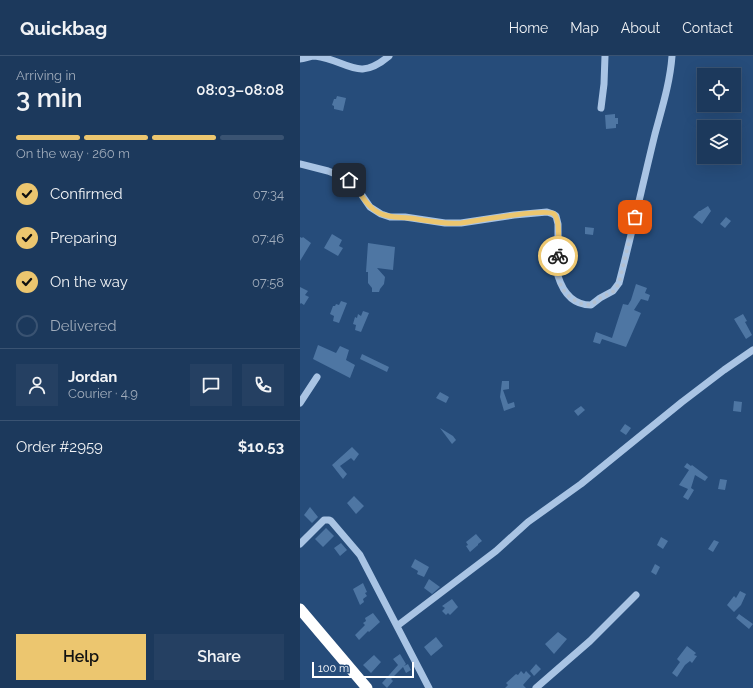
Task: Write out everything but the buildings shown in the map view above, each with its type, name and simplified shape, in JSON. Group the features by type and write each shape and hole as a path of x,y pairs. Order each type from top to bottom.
{"highway":[{"path":"300,610 367,688"}],"street":[{"path":"300,59 314,56 331,60 352,68 364,69 375,67 389,56"},
{"path":"601,108 605,56"},
{"path":"300,164 328,171 349,180 357,188 370,207 381,214 390,217 405,217 453,223 547,212 553,214 556,216 558,224 558,276 560,284 572,300 580,304 591,305 600,298 614,291 619,283 668,90 672,56"},
{"path":"397,626 496,551 528,522 581,484 682,402 753,350"},
{"path":"300,403 317,377"},
{"path":"300,544 324,520 329,520 331,522 360,555 429,688"},
{"path":"536,688 590,641 636,595"}],"way so far":[{"path":"558,256 558,276 560,284 564,290 576,303 591,305 617,288 635,217"}],"route":[{"path":"349,180 357,188 370,207 381,214 395,218 405,217 445,223 461,223 514,215 550,212 556,216 558,224 558,256"}]}
